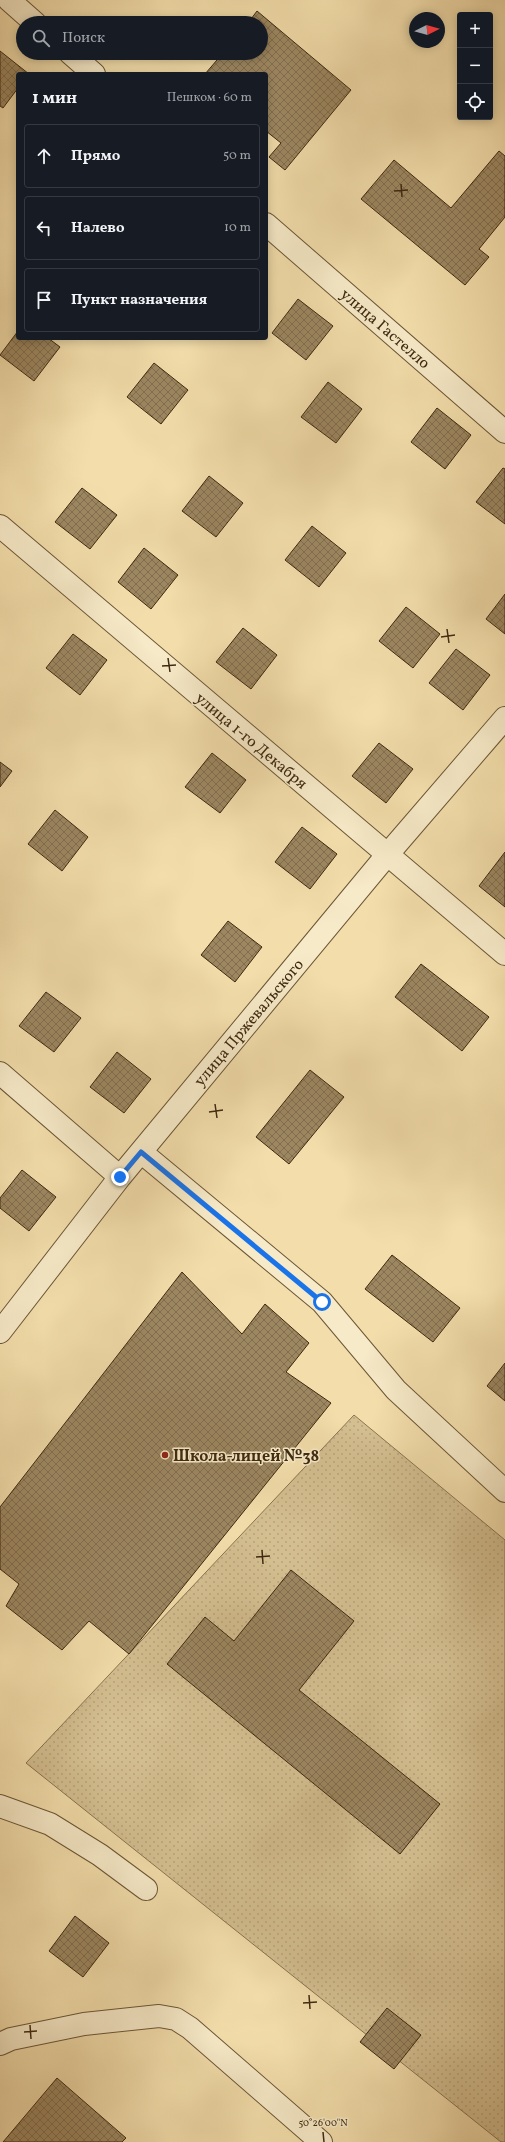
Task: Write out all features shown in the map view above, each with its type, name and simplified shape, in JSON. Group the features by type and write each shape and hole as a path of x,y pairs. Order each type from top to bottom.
{"street":[{"path":"9,0 27,16"},
{"path":"78,60 92,72"},
{"name":"улица Гастелло","path":"268,226 505,432"},
{"name":"улица 1-го Декабря","path":"0,526 505,954"},
{"name":"улица Пржевальского","path":"0,1332 120,1177 387,855 505,718"},
{"path":"0,1074 120,1177"},
{"path":"141,1152 322,1302 396,1390 505,1491"},
{"path":"0,1806 50,1824 100,1855 146,1889"},
{"path":"0,2044 11,2039 84,2024 159,2016 176,2019 190,2028 320,2142"}],"shaded area":[{"path":"354,1415 505,1540 505,2142 501,2142 26,1763"}],"building":[{"path":"257,11 263,16 253,16"},
{"path":"268,20 351,90 285,170 269,157 281,143 268,133 268,72 207,72 217,60 268,60"},
{"path":"0,51 26,72 16,72 16,91 3,108 0,106"},
{"path":"499,151 505,156 505,217 479,249 489,257 465,285 361,199 394,160 451,208"},
{"path":"298,299 333,326 306,360 272,333"},
{"path":"16,334 16,340 51,340 60,347 34,381 0,355"},
{"path":"154,363 188,390 161,424 127,397"},
{"path":"328,382 362,409 336,443 301,417"},
{"path":"437,408 471,435 445,469 411,442"},
{"path":"503,468 505,469 505,524 476,502"},
{"path":"209,476 243,503 216,537 182,511"},
{"path":"82,488 117,515 90,549 55,522"},
{"path":"312,526 346,553 319,587 285,560"},
{"path":"144,548 178,575 151,609 118,582"},
{"path":"505,594 505,634 486,619"},
{"path":"406,607 440,634 413,668 379,641"},
{"path":"243,628 277,655 251,689 216,662"},
{"path":"73,634 107,660 80,695 46,668"},
{"path":"456,649 490,675 463,710 429,683"},
{"path":"379,743 413,769 386,803 352,776"},
{"path":"212,753 246,780 220,813 185,787"},
{"path":"0,762 12,771 0,787"},
{"path":"55,810 88,837 62,871 28,844"},
{"path":"302,827 337,854 310,889 275,862"},
{"path":"505,852 505,907 479,886"},
{"path":"228,921 262,947 235,982 201,955"},
{"path":"421,964 489,1017 462,1051 395,997"},
{"path":"46,992 81,1018 54,1052 19,1026"},
{"path":"117,1052 151,1079 124,1113 90,1087"},
{"path":"310,1070 344,1097 289,1164 256,1137"},
{"path":"22,1170 56,1197 29,1231 0,1208 0,1198"},
{"path":"392,1255 460,1308 433,1342 365,1289"},
{"name":"Школа-лицей №38","path":"182,1272 242,1334 265,1304 309,1343 286,1372 331,1403 129,1654 89,1621 62,1650 6,1606 19,1584 0,1569 0,1507"},
{"path":"505,1363 505,1401 487,1386"},
{"path":"291,1570 354,1621 299,1690 440,1804 400,1854 167,1664 205,1617 234,1641"},
{"path":"75,1916 109,1943 83,1977 49,1951"},
{"path":"387,2008 421,2035 394,2069 360,2042"},
{"path":"57,2078 126,2138 122,2142 3,2142"}],"place":[{"name":"Школа-лицей №38","path":"165,1455"}],"route":[{"path":"120,1177 141,1152 322,1302"}]}
